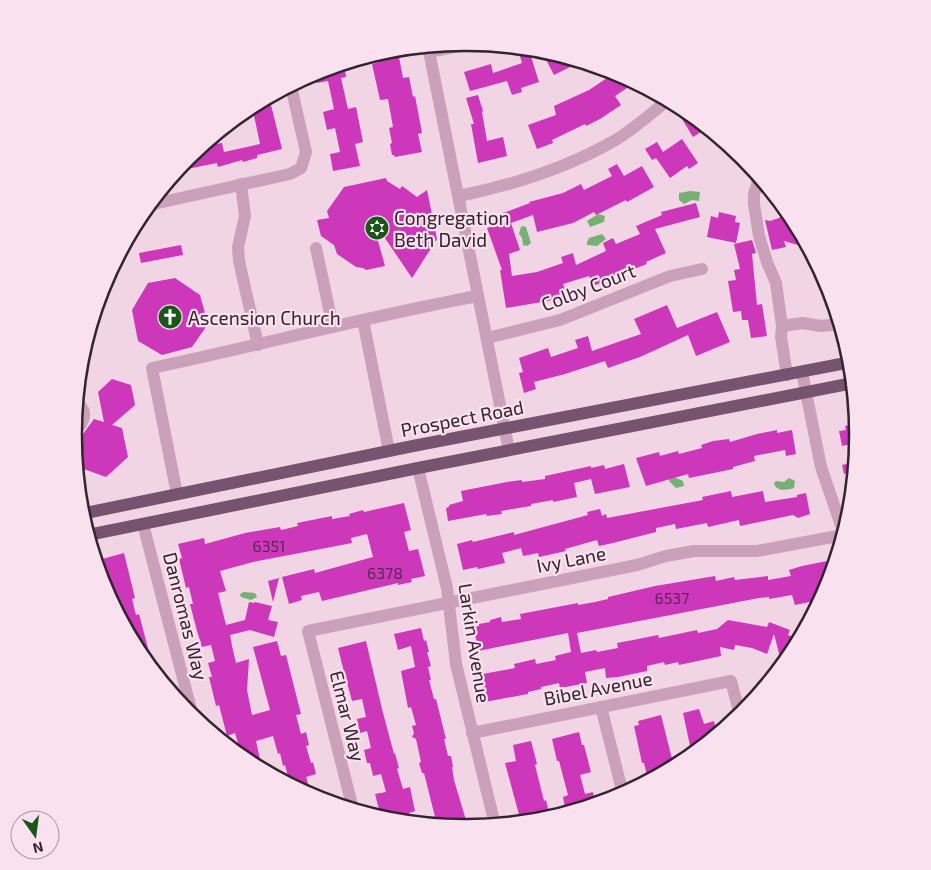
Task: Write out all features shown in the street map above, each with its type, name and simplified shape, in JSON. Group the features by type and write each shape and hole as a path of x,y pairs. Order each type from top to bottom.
{"main road":[{"name":"Prospect Road","path":"90,512 389,451 843,364"},
{"path":"95,534 846,384"}],"street":[{"path":"430,53 510,450"},
{"path":"160,203 290,174 301,168 306,152 293,93"},
{"path":"459,196 546,173 588,155 614,141 661,105"},
{"path":"241,184 245,216 238,247 239,260 258,345"},
{"path":"757,185 754,194 754,204 759,236 776,283 787,375"},
{"path":"316,248 333,327"},
{"name":"Colby Court","path":"487,338 560,320 670,276 702,269"},
{"path":"177,494 152,368 478,296"},
{"path":"363,320 389,451"},
{"path":"782,326 803,323 822,326 833,325"},
{"path":"802,372 821,467 838,524"},
{"path":"83,408 85,416 83,422"},
{"name":"Larkin Avenue","path":"418,468 450,602 456,664 493,818"},
{"name":"Danromas Way","path":"144,524 189,701"},
{"name":"Ivy Lane","path":"308,631 637,565 666,556 694,551 757,551 835,536"},
{"name":"Elmar Way","path":"308,631 351,801"},
{"name":"Bibel Avenue","path":"472,733 731,681 737,705"},
{"path":"601,707 621,786"}],"shaded area":[{"path":"700,192 699,201 692,200 684,204 679,200 679,193"},
{"path":"598,214 605,216 604,222 590,227 587,221"},
{"path":"523,226 526,227 531,243 527,246 523,245 519,234"},
{"path":"602,234 606,239 597,246 587,245 589,238"},
{"path":"674,477 683,481 684,486 676,488 669,481 670,478"},
{"path":"789,478 795,481 794,488 782,490 775,486 774,483 776,481 784,482"},
{"path":"244,592 255,593 257,597 251,600 241,597 240,594"}],"building":[{"path":"520,56 531,58 539,82 521,88 522,92 512,95 507,81 470,91 464,72 491,64 493,73 522,63"},
{"path":"399,58 403,78 409,77 413,97 415,96 422,133 418,134 422,152 395,157 392,155 389,128 393,127 388,99 380,100 372,64"},
{"path":"546,60 569,65 570,67 554,75"},
{"path":"345,71 346,77 341,78 348,109 356,107 363,142 355,144 360,166 333,171 330,154 340,152 335,128 327,130 323,112 334,109 328,81 317,83 319,80"},
{"path":"607,78 628,88 615,96 621,105 600,119 586,126 585,124 552,140 553,143 537,149 528,125 556,115 554,106 589,90"},
{"path":"478,95 483,111 487,141 503,137 507,156 478,163 471,124 474,124 466,98"},
{"path":"271,105 282,149 257,155 257,158 243,162 242,160 218,167 217,163 190,168 214,144 222,143 224,152 260,144 254,115"},
{"path":"683,119 701,132 693,137"},
{"path":"682,139 698,163 689,169 687,166 670,178 656,158 652,160 645,149 657,142 663,152"},
{"path":"617,164 624,176 642,166 654,187 627,202 626,200 596,215 594,212 573,223 537,232 533,215 511,223 520,250 509,254 512,276 537,272 563,263 561,257 573,253 576,265 606,251 603,243 613,238 616,244 640,234 636,226 662,215 661,212 696,203 700,217 655,229 666,253 646,262 647,264 634,269 633,266 616,274 617,276 593,286 589,276 563,284 567,295 548,301 506,308 500,270 502,270 487,228 506,222 503,213 529,202 563,193 581,184 584,190 612,176 608,169"},
{"name":"Congregation Beth David","path":"386,178 387,181 400,189 402,186 417,197 427,190 437,239 412,278 372,219 385,266 366,270 356,267 337,254 334,245 321,236 317,220 329,218 327,211 344,187"},
{"path":"719,212 736,216 735,222 740,223 736,243 707,237 711,216 718,218"},
{"path":"781,216 785,222 798,245 784,241 786,247 772,250 765,220 770,221"},
{"path":"752,240 756,253 752,254 757,305 762,304 767,336 751,338 748,320 742,320 741,311 733,312 728,281 736,280 734,270 740,269 734,244"},
{"path":"181,245 183,255 141,263 139,253"},
{"name":"Ascension Church","path":"175,278 200,295 208,324 192,347 162,355 138,341 132,310 148,283"},
{"path":"667,305 677,328 717,312 730,342 696,356 688,335 640,357 608,368 605,361 534,382 536,389 524,393 519,373 523,372 519,358 548,348 551,357 578,348 575,340 588,336 592,351 641,334 634,319"},
{"path":"112,379 131,385 135,405 112,425 122,428 128,457 106,477 84,469 82,435 94,419 104,422 98,392"},
{"path":"849,425 849,445 842,446 839,431 846,430 845,426"},
{"path":"777,430 777,433 792,430 796,454 786,456 785,450 754,456 755,461 733,467 733,469 689,478 688,474 646,486 636,458 659,452 660,456 678,451 679,454 702,448 701,445 713,441 729,439 730,442"},
{"path":"624,464 630,487 595,494 591,479 574,483 577,497 531,504 531,506 501,511 502,514 487,516 486,514 448,521 446,508 449,505 463,501 461,491 507,482 545,479 545,476 591,466 591,468 604,465 605,469"},
{"path":"848,464 847,473 844,474 842,465"},
{"path":"731,491 732,497 763,491 765,502 797,497 797,495 806,493 810,514 798,518 793,515 740,526 739,520 708,527 707,523 676,529 675,524 656,528 656,532 613,543 599,546 597,540 565,549 566,551 539,557 538,553 523,556 521,548 502,553 505,563 463,570 457,544 514,532 514,535 588,515 587,512 600,509 602,516 606,514 607,518 703,500 702,497"},
{"path":"404,503 411,530 404,532 409,551 418,549 425,576 411,579 412,582 398,585 398,583 322,601 319,592 301,596 302,600 289,604 282,577 314,569 315,573 373,557 367,534 351,538 352,543 253,562 220,571 226,591 218,593 226,625 245,620 249,602 272,606 268,620 278,622 274,637 250,630 230,635 232,646 236,663 249,659 247,690 252,715 270,710 253,647 277,641 281,656 286,655 301,714 296,715 301,734 306,732 309,745 306,746 316,774 306,777 309,785 287,774 280,753 278,754 273,736 256,741 260,759 238,744 235,733 227,735 219,705 216,706 209,677 212,677 208,663 215,661 211,645 202,647 190,604 193,604 189,587 186,588 179,559 182,558 178,544 204,538 205,544 245,533 280,527 281,530 298,526 297,523 332,516 332,519 350,516 349,514 363,510 364,512"},
{"path":"124,553 135,598 132,599 136,615 139,614 149,652 121,605 102,559"},
{"path":"827,561 812,602 795,605 792,595 769,599 769,597 759,598 577,633 581,653 618,648 617,643 658,635 659,638 697,630 698,633 717,629 728,620 767,627 769,622 790,630 788,635 792,637 780,656 774,634 767,654 752,648 735,645 734,650 720,647 721,656 679,665 678,662 665,665 664,662 647,666 647,671 618,677 606,678 605,668 585,672 587,683 560,688 559,683 541,687 541,689 528,692 528,694 485,702 482,686 479,686 477,675 515,668 514,664 535,659 536,664 556,660 555,656 571,652 568,633 478,651 474,627 479,626 479,624 501,617 502,622 521,619 520,614 578,603 578,605 595,602 655,586 715,576 716,581 734,577 735,580 768,576 768,580 791,576 789,570"},
{"path":"279,578 273,602 268,581"},
{"path":"421,628 424,641 426,640 431,666 428,667 431,680 429,680 434,699 436,699 446,739 444,739 448,756 451,756 454,780 466,819 435,817 424,773 422,773 419,763 421,762 416,739 412,737 414,733 412,726 416,725 411,707 408,708 401,671 415,667 411,646 398,650 394,634"},
{"path":"366,641 403,789 410,787 415,811 409,814 379,809 375,794 386,792 381,774 373,776 370,763 367,763 364,750 371,748 367,731 360,733 357,719 366,717 362,699 352,701 338,648"},
{"path":"699,709 704,724 714,721 715,727 690,746 683,713"},
{"path":"661,715 672,758 646,773 644,763 642,763 634,726 639,725 638,721"},
{"path":"579,732 591,772 580,775 585,794 593,792 594,796 565,806 563,797 568,795 552,739"},
{"path":"531,741 544,801 546,800 548,809 519,815 505,763 516,761 513,745"}],"place":[{"name":"Congregation Beth David","path":"377,228"},
{"name":"Ascension Church","path":"170,317"}]}
